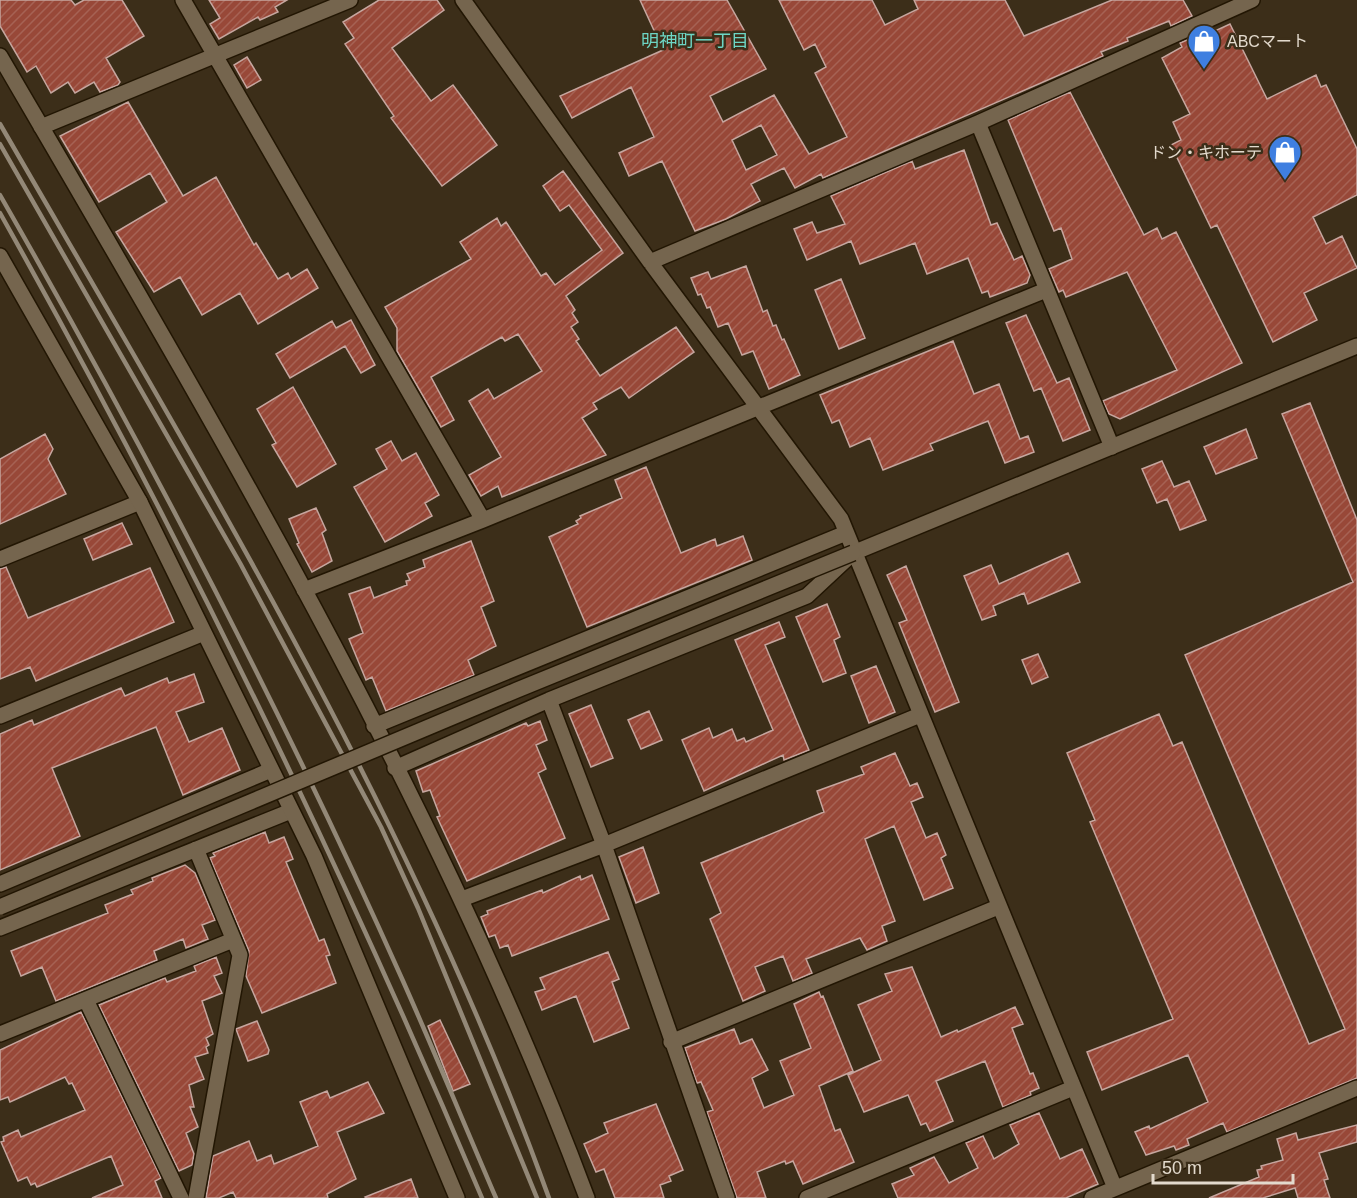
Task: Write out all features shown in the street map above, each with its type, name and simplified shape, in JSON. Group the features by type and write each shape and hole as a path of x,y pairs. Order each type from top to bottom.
{"street":[{"path":"183,0 483,520"},
{"path":"41,127 350,0"},
{"path":"463,0 650,262 841,519 1115,1188"},
{"path":"650,262 978,123 1252,0"},
{"path":"0,56 304,590 374,726 462,899 565,1138 587,1198"},
{"path":"978,123 1112,447"},
{"path":"0,256 140,502 314,856 457,1198"},
{"path":"304,590 483,520 1046,290"},
{"path":"0,908 528,686 1357,346"},
{"path":"0,559 140,502"},
{"path":"374,726 846,533"},
{"path":"395,768 549,700 807,596 854,553"},
{"path":"0,716 204,633"},
{"path":"549,700 604,845 727,1198"},
{"path":"462,899 604,845 920,715"},
{"path":"0,884 271,770"},
{"path":"0,928 291,811"},
{"path":"196,849 240,955 196,1198"},
{"path":"671,1042 998,907"},
{"path":"0,1034 233,940"},
{"path":"86,1000 181,1198"},
{"path":"807,1198 1073,1088"},
{"path":"1092,1198 1357,1088"}],"building":[{"path":"0,0 71,0 75,5 84,0 122,0 144,36 106,58 120,82 118,85 100,92 94,82 75,93 68,82 51,93 36,66 27,72 0,26"},
{"path":"209,0 287,0 275,7 278,12 260,20 258,17 219,39 210,24 220,18"},
{"path":"379,0 437,0 444,10 392,48 431,101 453,85 497,145 442,186 391,118 394,116 345,44 354,38 343,22"},
{"path":"640,0 727,0 766,69 710,96 723,122 774,95 809,154 847,137 815,73 826,67 815,44 804,50 779,0 872,0 885,25 918,9 914,0 1005,0 1024,36 1112,0 1183,0 1192,16 1171,26 1169,21 1127,38 1128,41 1101,52 1103,56 823,178 821,174 795,188 784,168 751,184 760,201 726,219 695,231 662,161 629,176 619,153 654,137 631,87 572,118 560,96 663,50","holes":["761,125 777,155 746,170 732,140"]},
{"path":"1230,24 1267,99 1316,75 1321,87 1326,85 1357,149 1357,195 1313,217 1326,244 1342,236 1357,268 1304,293 1317,320 1273,342 1217,225 1211,228 1171,145 1181,140 1173,122 1190,114 1162,58 1182,47 1180,43 1201,34 1202,37"},
{"path":"247,57 261,80 247,88 234,65"},
{"path":"1070,92 1144,235 1157,228 1162,239 1176,232 1242,363 1120,419 1109,414 1103,401 1177,370 1127,272 1066,297 1063,290 1059,292 1049,269 1072,259 1061,228 1054,231 1008,120"},
{"path":"128,102 183,196 216,177 254,245 256,243 278,279 288,273 291,279 307,269 318,288 258,324 240,293 202,315 180,277 154,292 116,232 167,202 150,173 99,202 60,136"},
{"path":"964,150 991,225 997,223 1014,260 1022,256 1030,275 1027,283 990,297 988,291 982,293 968,258 927,274 915,243 860,264 851,241 807,260 794,229 812,222 817,233 845,224 831,196 912,161 915,169"},
{"path":"563,171 623,253 566,296 575,310 572,313 578,322 571,327 579,339 576,341 600,376 676,327 694,352 629,398 621,387 593,403 597,409 582,418 606,455 502,497 498,486 481,496 469,475 501,457 469,401 488,389 494,399 542,371 518,334 505,341 502,337 431,377 454,420 441,427 397,351 397,328 385,307 471,259 460,242 497,218 501,226 506,222 541,276 546,273 555,285 602,250 569,205 560,211 543,186"},
{"path":"746,266 763,312 767,310 773,326 776,325 800,375 769,389 753,351 742,355 728,323 718,327 710,307 707,308 701,294 698,295 691,278 708,272 711,279"},
{"path":"841,279 865,338 839,349 815,290"},
{"path":"1026,315 1057,383 1069,378 1090,430 1063,441 1041,388 1034,391 1006,323"},
{"path":"351,320 375,365 361,373 345,346 290,378 276,354 332,321 336,328"},
{"path":"953,341 974,394 999,384 1020,439 1028,436 1034,452 1005,463 988,421 930,444 933,450 883,470 870,438 850,447 839,420 832,423 820,395"},
{"path":"293,387 336,464 297,487 272,445 276,443 257,409"},
{"path":"1310,403 1357,520 1357,1078 1227,1132 1223,1123 1187,1139 1189,1145 1176,1150 1174,1146 1146,1155 1135,1132 1149,1126 1150,1129 1208,1102 1188,1055 1102,1090 1087,1052 1173,1019 1090,822 1095,820 1067,753 1159,714 1173,746 1182,742 1309,1044 1345,1029 1185,655 1353,582 1282,414"},
{"path":"1246,429 1257,458 1216,474 1204,447"},
{"path":"45,434 53,449 48,459 66,494 0,524 0,459"},
{"path":"391,441 402,461 416,453 439,495 425,503 432,516 385,542 354,487 387,469 376,449"},
{"path":"1162,461 1174,487 1189,481 1206,520 1180,530 1167,499 1157,503 1142,469"},
{"path":"646,467 681,553 715,539 717,546 743,536 752,560 587,627 549,537 578,524 576,521 581,518 580,516 622,498 615,480"},
{"path":"316,508 326,530 322,533 332,561 312,572 297,544 299,543 289,519"},
{"path":"122,523 132,544 93,560 84,539"},
{"path":"471,541 494,601 481,607 496,646 468,660 474,675 386,711 372,677 366,680 349,639 363,633 349,594 370,587 374,598 407,585 406,581 410,580 407,574 425,567 423,560"},
{"path":"1068,553 1080,582 1028,604 1024,593 993,606 996,615 982,620 964,576 991,565 999,584"},
{"path":"906,566 959,702 935,712 899,623 907,620 887,575"},
{"path":"6,567 28,618 150,568 174,622 36,681 30,667 0,679 0,569"},
{"path":"827,604 840,637 834,640 846,673 823,682 796,617"},
{"path":"779,622 785,637 765,645 809,750 784,760 783,755 704,791 682,740 709,728 713,738 732,729 737,741 744,738 746,742 773,730 735,640"},
{"path":"1038,654 1048,677 1032,684 1022,660"},
{"path":"876,666 895,712 869,723 851,676"},
{"path":"194,674 204,702 176,712 189,742 222,728 240,770 183,795 156,727 52,768 80,836 0,870 0,734 32,720 34,725 121,688 125,696 167,678 169,683"},
{"path":"591,705 613,758 591,767 569,714"},
{"path":"649,711 662,740 641,749 628,720"},
{"path":"540,721 547,740 536,745 546,769 538,773 565,838 467,881 437,817 440,816 430,790 423,792 416,771 526,723 528,726"},
{"path":"895,753 910,786 917,783 923,797 911,802 926,838 937,833 946,855 941,858 953,888 924,900 894,826 865,839 895,921 882,926 887,941 867,950 860,938 806,959 812,973 793,981 783,956 755,967 765,991 743,1001 710,919 721,913 701,863 824,812 817,791 864,774 861,767"},
{"path":"265,832 269,843 284,837 293,859 286,862 319,941 324,939 330,955 326,956 336,983 262,1013 246,976 249,951 210,858 215,856 213,853"},
{"path":"643,847 659,893 636,903 619,857"},
{"path":"185,865 195,873 215,920 202,925 208,939 186,948 183,939 154,951 157,960 56,1001 42,967 21,976 11,951 108,913 105,905 133,894 131,890 153,881 152,878"},
{"path":"592,875 609,919 512,956 508,945 500,948 495,935 489,937 481,917 488,914 487,911 542,890 543,893 580,876 581,880"},
{"path":"608,952 619,979 612,982 629,1028 594,1042 576,996 542,1010 535,992 545,989 540,978"},
{"path":"216,957 222,973 214,976 222,993 202,1001 213,1034 206,1038 209,1045 206,1047 208,1053 195,1057 204,1079 189,1085 194,1107 190,1107 198,1127 186,1133 194,1154 192,1165 179,1171 99,1005 165,978 167,982 196,971 194,966"},
{"path":"912,967 941,1037 1015,1007 1023,1024 1012,1028 1030,1074 1033,1073 1039,1088 1030,1092 1031,1095 1003,1107 985,1061 936,1081 953,1121 930,1131 926,1123 921,1125 908,1095 864,1112 848,1075 881,1060 858,1005 892,991 885,974"},
{"path":"819,992 821,997 823,996 853,1071 819,1086 835,1131 840,1129 854,1162 803,1184 793,1161 786,1164 785,1161 757,1172 766,1198 737,1198 707,1112 713,1110 701,1082 697,1083 685,1048 734,1029 740,1044 752,1039 768,1070 752,1078 764,1108 794,1095 780,1061 811,1048 794,1004"},
{"path":"81,1012 161,1178 155,1181 162,1198 92,1198 123,1185 111,1156 37,1187 35,1183 31,1185 27,1177 18,1181 1,1142 4,1141 3,1137 18,1130 21,1137 85,1110 72,1083 69,1084 65,1077 10,1102 8,1097 0,1100 0,1050"},
{"path":"440,1020 470,1084 453,1091 428,1026"},
{"path":"257,1021 269,1050 268,1054 248,1061 236,1029"},
{"path":"368,1082 384,1113 337,1132 356,1179 327,1194 328,1198 236,1198 233,1192 219,1198 206,1198 213,1156 249,1141 257,1161 271,1155 274,1164 318,1146 300,1102 327,1091 330,1098"},
{"path":"656,1104 683,1170 669,1176 671,1181 660,1185 664,1198 615,1198 604,1169 596,1172 584,1144 608,1133 604,1123"},
{"path":"1039,1113 1060,1159 1082,1149 1098,1184 1066,1198 898,1198 892,1184 914,1175 910,1168 934,1157 949,1183 978,1168 966,1143 983,1136 994,1159 1019,1144 1010,1125"},
{"path":"1357,1125 1357,1142 1319,1153 1328,1179 1324,1180 1330,1198 1298,1198 1295,1188 1263,1198 1209,1198 1259,1177 1257,1170 1262,1169 1261,1166 1283,1160 1277,1139 1296,1133 1298,1140"},
{"path":"411,1179 418,1198 365,1197"}],"railway":[{"path":"0,124 226,517 368,783 434,919 494,1057 549,1198"},
{"path":"0,144 240,563 381,827 418,908 537,1198"},
{"path":"0,195 108,388 261,681 403,981 496,1198"},
{"path":"0,213 131,454 255,699 372,947 482,1198"}],"place":[{"name":"ABCマート","path":"1204,70"},
{"name":"ドン・キホーテ","path":"1285,181"}],"district":[{"name":"明神町一丁目","path":"695,41"}]}
